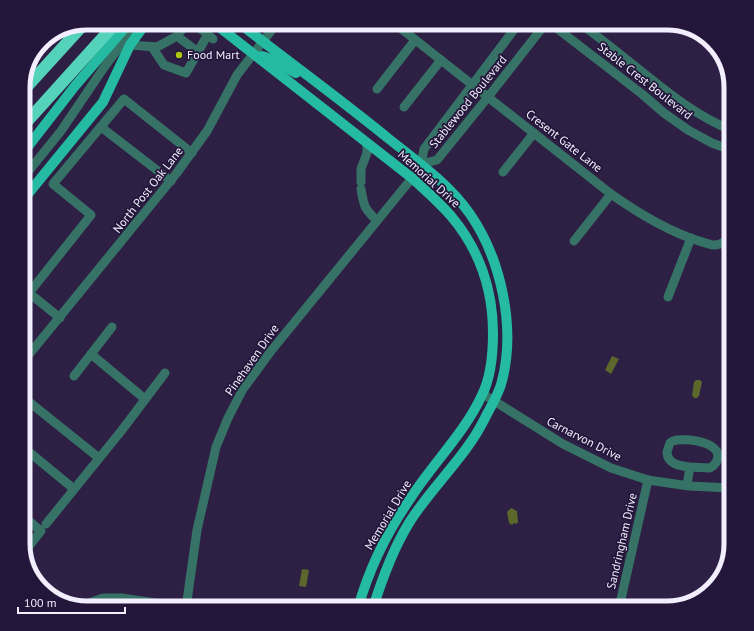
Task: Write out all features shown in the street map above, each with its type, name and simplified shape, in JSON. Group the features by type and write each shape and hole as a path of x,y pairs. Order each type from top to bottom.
{"highway":[{"path":"30,118 110,30"},
{"path":"30,83 78,31"}],"main road":[{"path":"30,144 75,86 123,30"},
{"path":"30,191 103,102 130,45 141,30"},
{"name":"Memorial Drive","path":"223,30 412,178 435,199 455,221 473,247 483,270 489,291 493,312 492,361 483,394 462,432 410,498 386,538 372,568 360,601"},
{"name":"Memorial Drive","path":"248,30 421,164 443,184 470,214 483,234 499,277 504,300 507,331 505,366 502,382 484,421 472,440 410,522 398,544 384,576 375,601"},
{"path":"252,53 268,58 328,91"},
{"path":"386,538 398,544"}],"street":[{"path":"30,169 61,131 105,66 133,30"},
{"path":"130,45 157,47 182,30 198,52"},
{"path":"152,47 164,66 186,73 198,52 211,37 202,30"},
{"name":"North Post Oak Lane","path":"30,354 171,181 192,153 207,131 237,75 252,53 272,30"},
{"name":"Cresent Gate Lane","path":"403,30 611,194 635,210 661,225 691,238 715,245 724,242"},
{"name":"Stablewood Boulevard","path":"514,30 472,85 458,119 437,160 421,164 424,149 458,119 488,97 541,30"},
{"name":"Stable Crest Boulevard","path":"559,30 642,94 664,113 688,130 724,147"},
{"name":"Stable Crest Boulevard","path":"589,30 652,80 696,112 724,127"},
{"path":"376,89 415,40"},
{"path":"404,107 441,60"},
{"path":"642,94 652,80"},
{"path":"30,285 91,215 54,184 124,99 192,153"},
{"path":"101,127 171,181"},
{"path":"503,172 534,133"},
{"path":"367,143 367,153 361,169 363,204 366,210 377,220"},
{"name":"Pinehaven Drive","path":"188,601 197,530 216,447 228,418 243,389 271,351 412,178 421,164"},
{"path":"574,241 611,194"},
{"path":"668,297 691,238"},
{"path":"30,293 60,318"},
{"path":"74,376 112,327"},
{"path":"91,354 145,399"},
{"path":"46,524 165,373"},
{"name":"Carnarvon Drive","path":"483,394 570,448 611,468 648,480 724,488"},
{"path":"30,403 99,458"},
{"path":"681,440 704,443 712,446 717,451 717,462 710,468 690,467 679,466 670,461 667,453 670,443 681,440"},
{"path":"30,453 74,489"},
{"path":"687,485 690,467"},
{"name":"Sandringham Drive","path":"621,601 648,480"},
{"path":"30,522 41,531 30,545"},
{"path":"95,601 103,598 122,598 142,601"}],"shaded area":[{"path":"612,356 619,359 611,374 605,370"},
{"path":"696,380 700,380 702,382 699,396 694,398 692,395 694,382"},
{"path":"511,508 517,511 518,522 512,525 509,523 507,512"},
{"path":"302,569 309,570 306,587 299,586"}],"place":[{"name":"Food Mart","path":"179,55"}]}
